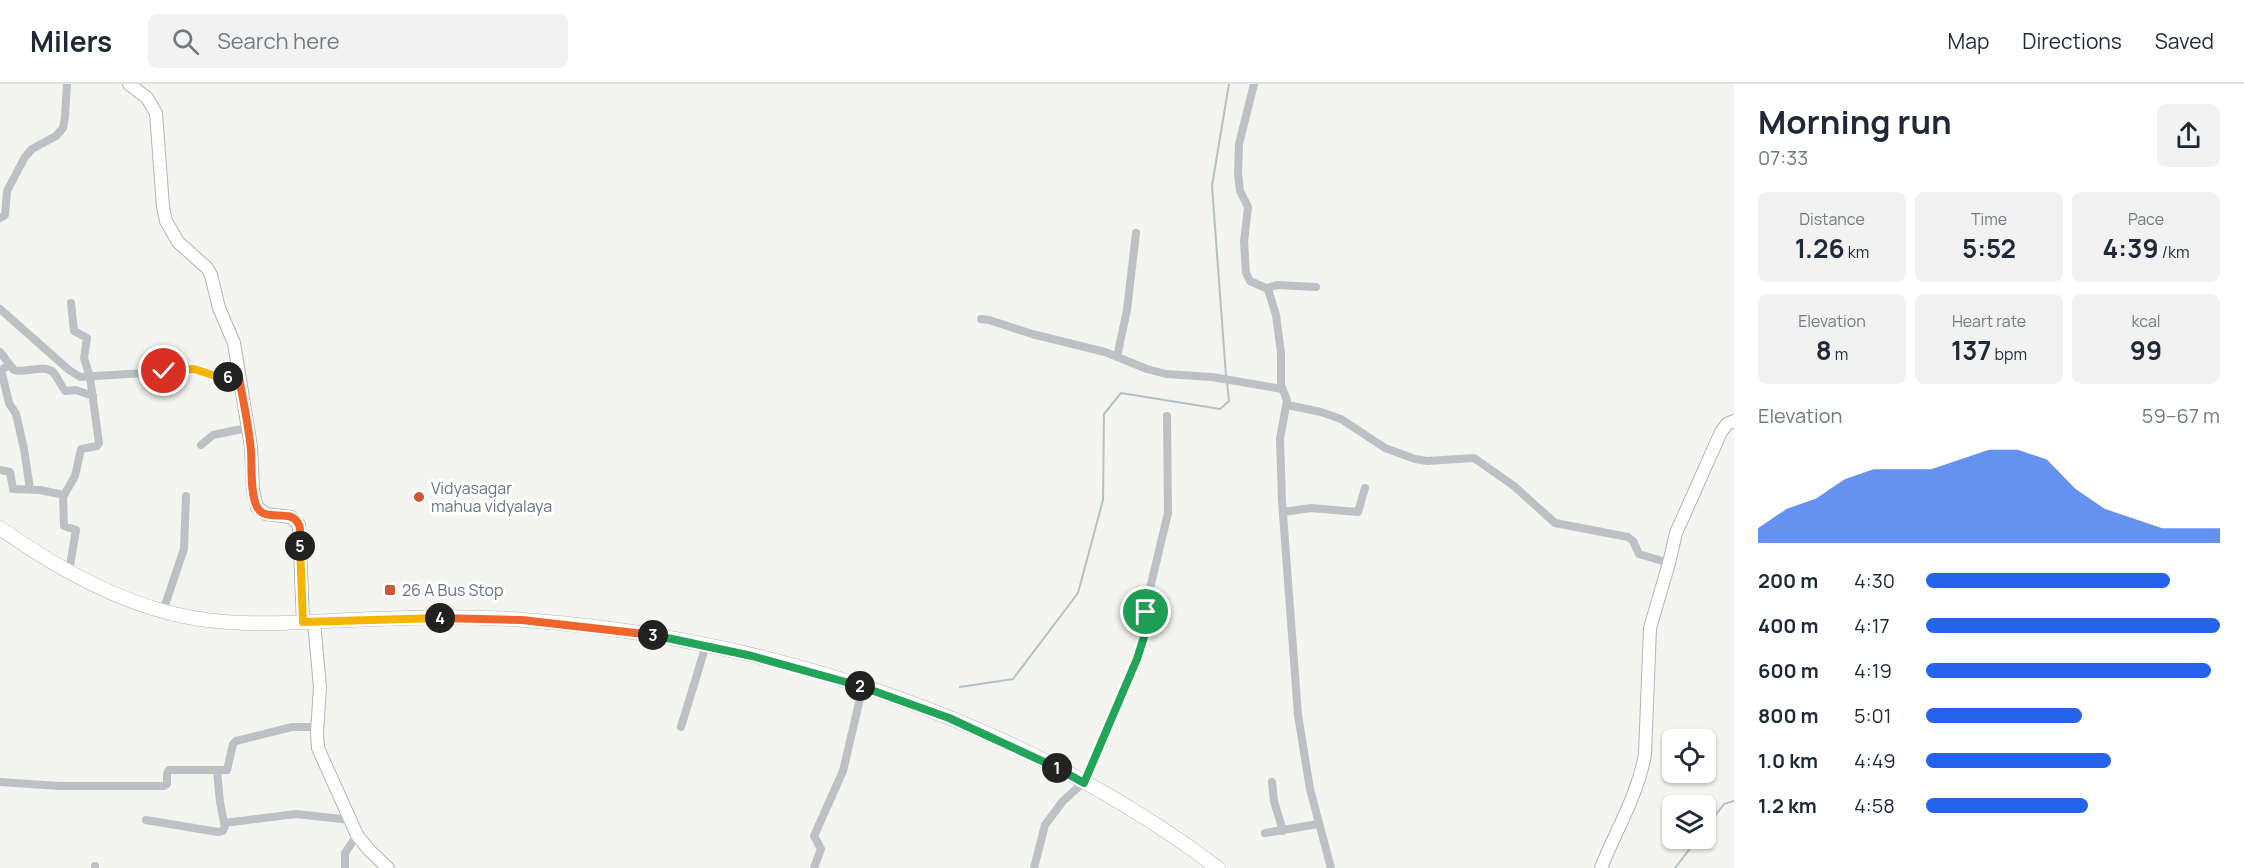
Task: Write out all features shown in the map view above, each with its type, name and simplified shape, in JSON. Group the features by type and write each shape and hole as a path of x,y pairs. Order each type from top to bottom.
{"main road":[{"path":"0,528 69,572 127,599 163,611 224,622 440,618 522,620 639,633 706,645 802,668 863,686 949,718 1016,748 1084,783 1150,822 1218,868"}],"street":[{"path":"0,218 5,215 6,194 25,157 32,149 56,136 63,128 67,84"},
{"path":"129,84 147,98 156,112 166,221 178,242 207,268 212,277 219,308 234,343 257,507 266,514 291,517 299,525 308,622 320,687 318,748 357,835 388,868"},
{"path":"1254,84 1239,144 1240,191 1248,207 1244,242 1246,273 1250,281 1267,288 1277,285 1316,286"},
{"path":"1117,357 1127,310 1136,233"},
{"path":"1267,288 1274,304 1282,389 1287,405 1280,439 1298,715 1306,772 1331,868"},
{"path":"69,572 76,530 64,526 64,495 75,476 81,449 98,445 90,377 84,358 87,338 74,332 71,303"},
{"path":"0,309 80,377 187,368 219,377 239,377"},
{"path":"981,319 1083,346 1166,374 1212,377 1282,389"},
{"path":"0,352 14,370 19,372 48,369 53,372 65,391 78,391 93,396"},
{"path":"9,365 1,370 9,403 16,414 30,489"},
{"path":"1287,405 1341,419 1385,448 1415,459 1427,461 1477,459 1514,486 1555,523 1622,535 1633,541 1640,555 1669,563"},
{"path":"1034,868 1045,825 1063,801 1084,783 1144,637 1146,605 1168,513 1167,416"},
{"path":"1600,868 1636,790 1643,767 1650,628 1676,533 1720,432 1726,424 1734,421"},
{"path":"201,445 213,435 247,428"},
{"path":"0,470 10,472 12,488 64,495"},
{"path":"1283,512 1311,508 1358,512 1365,488"},
{"path":"163,611 184,549 186,496"},
{"path":"681,727 706,645"},
{"path":"814,868 821,851 814,836 843,771 863,686"},
{"path":"0,782 59,786 164,786 167,784 169,770 228,770 233,744 237,741 292,727 317,727"},
{"path":"217,771 220,802 226,823"},
{"path":"1272,782 1274,801 1283,831"},
{"path":"226,823 296,814 351,820"},
{"path":"146,820 218,832 223,831 226,823"},
{"path":"1265,833 1318,824"},
{"path":"345,868 345,853 357,835"}],"waterway":[{"path":"1226,376 1212,186 1229,84"},
{"path":"960,687 1013,679 1078,593 1103,500 1104,414 1121,393 1220,409 1229,401 1227,382"},
{"path":"1716,815 1724,804 1734,801"},
{"path":"1675,868 1690,849"}],"place":[{"name":"Vidyasagar mahua vidyalaya","path":"419,497"},
{"name":"26 A Bus Stop","path":"390,590"}],"route":[{"path":"164,371 182,368 197,369 219,377 239,377 251,447 254,496 257,507 266,514 291,517 299,525 303,622 440,618 522,620 639,633 688,642 802,668 869,688 949,718 1016,748 1084,783 1137,659 1144,637 1146,612"}]}
